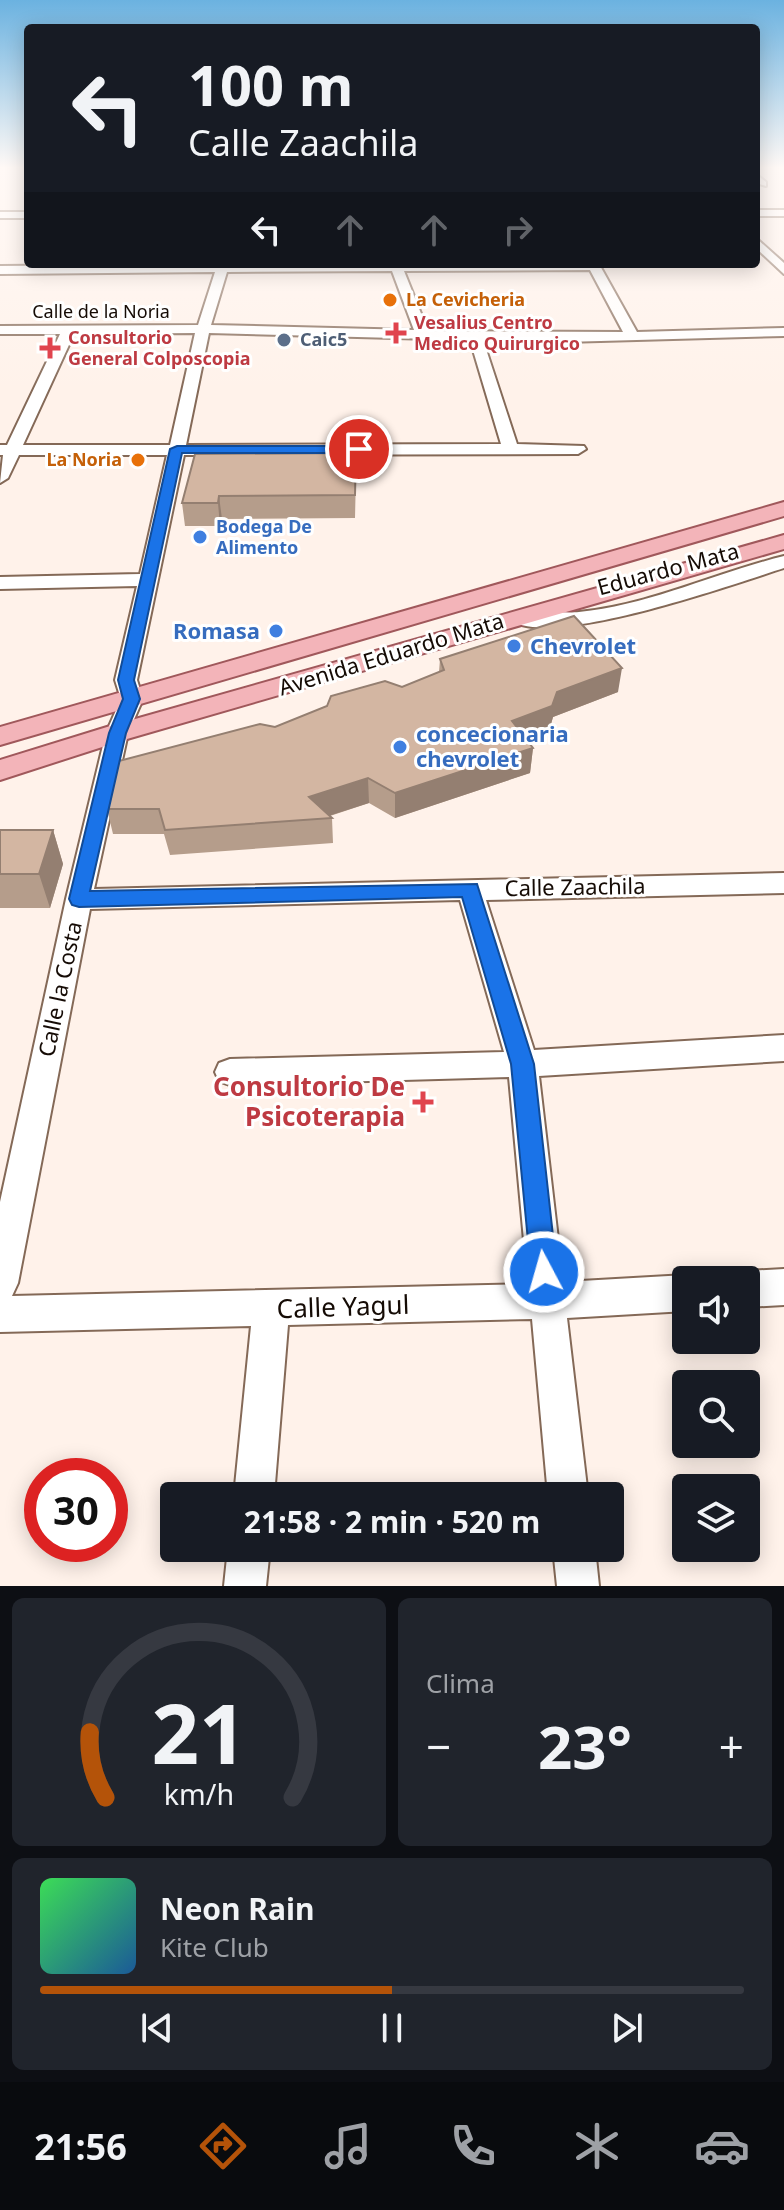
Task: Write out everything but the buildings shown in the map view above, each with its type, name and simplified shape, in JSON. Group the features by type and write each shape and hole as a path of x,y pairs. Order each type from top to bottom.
{"main road":[{"name":"Avenida Eduardo Mata","path":"0,736 784,509"},
{"name":"Avenida Eduardo Mata","path":"0,770 117,733 784,542"},
{"path":"578,603 562,587 564,580 642,557 660,544"}],"street":[{"path":"760,245 784,270"},
{"path":"0,270 112,268"},
{"path":"132,699 126,680 203,329 222,268"},
{"path":"396,268 423,336"},
{"path":"596,268 632,336"},
{"path":"0,478 6,450 69,329"},
{"name":"Calle de la Noria","path":"0,330 203,329 476,338 784,332"},
{"path":"476,338 510,449"},
{"path":"6,450 578,449"},
{"name":"Eduardo Mata","path":"517,617 538,621 623,610 784,562"},
{"path":"0,583 149,580"},
{"name":"Calle la Costa","path":"0,1283 79,899 117,733 132,699"},
{"name":"Calle Zaachila","path":"79,899 784,883"},
{"path":"470,889 523,1064 566,1482"},
{"path":"230,1072 523,1064 784,1048"},
{"path":"760,1288 784,1287"},
{"name":"Calle Yagul","path":"0,1314 547,1301 672,1294"},
{"path":"255,1482 271,1309"},
{"path":"245,1586 248,1562"},
{"path":"575,1562 578,1586"}],"place":[{"name":"La Cevicheria","path":"390,300"},
{"name":"Vesalius Centro Medico Quirurgico","path":"396,333"},
{"name":"Caic5","path":"284,340"},
{"name":"Consultorio General Colposcopia","path":"50,348"},
{"name":"La Noria","path":"138,460"},
{"name":"Bodega De Alimento","path":"200,537"},
{"name":"Romasa","path":"276,631"},
{"name":"Chevrolet","path":"514,646"},
{"name":"concecionaria chevrolet","path":"400,747"},
{"name":"Consultorio De Psicoterapia","path":"423,1102"}],"route":[{"path":"359,449 177,449 126,680 132,699 117,733 79,899 470,889 523,1064 544,1272"}]}
